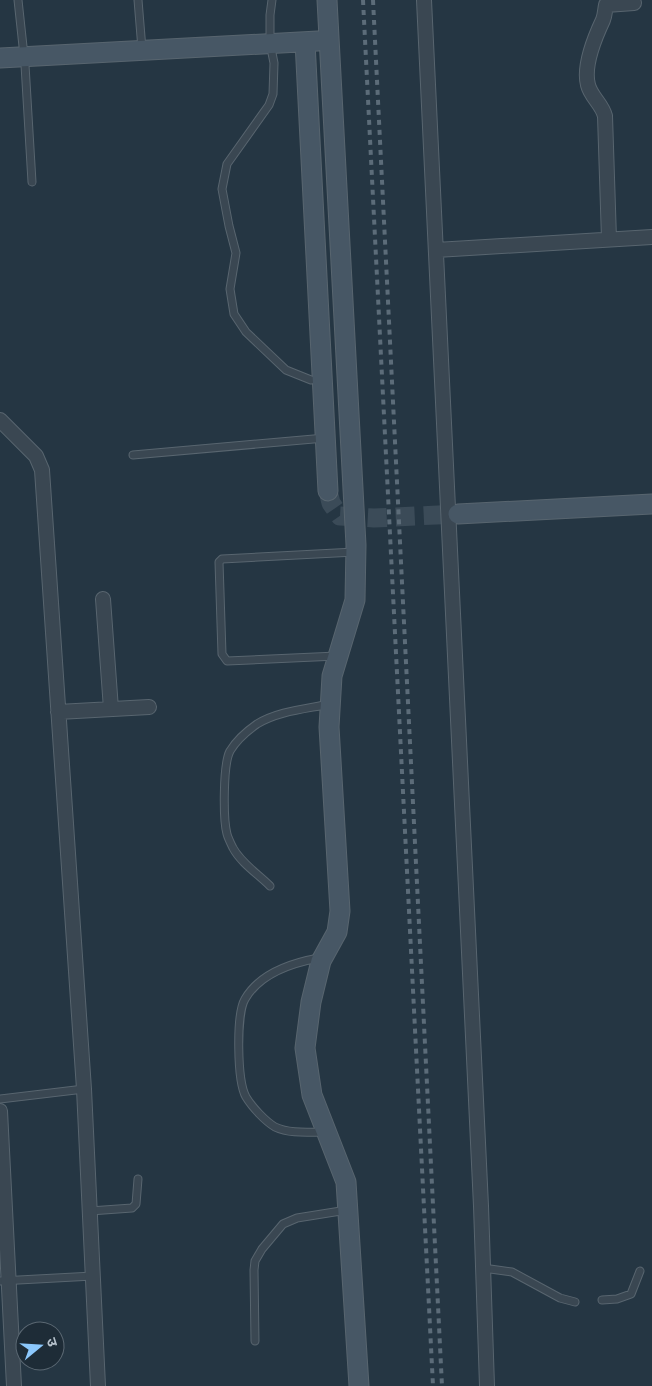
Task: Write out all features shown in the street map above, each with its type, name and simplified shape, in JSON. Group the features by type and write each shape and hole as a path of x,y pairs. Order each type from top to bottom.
{"street":[{"path":"327,0 356,552 355,600 332,676 330,704 329,727 340,911 337,932 323,957 311,1002 305,1048 312,1095 346,1182 357,1382 359,1386"},
{"path":"424,0 487,1386"},
{"path":"609,240 605,116 599,102 591,91 587,76 591,52 604,18 606,5 634,3"},
{"path":"0,58 329,40"},
{"path":"305,42 328,491"},
{"path":"436,250 652,237"},
{"path":"0,420 36,456 42,470 84,1089 98,1386"},
{"path":"458,514 652,504"},
{"path":"103,599 111,709"},
{"path":"58,712 150,707"},
{"path":"0,1111 4,1280 14,1386"}],"lane":[{"path":"18,0 24,56 32,182"},
{"path":"138,0 142,50"},
{"path":"272,0 270,44 274,63 273,94 269,105 227,164 222,189 236,253 230,289 234,314 246,332 286,370 311,380"},
{"path":"133,455 325,438"},
{"path":"338,656 227,661 223,658 219,562 222,559 356,552"},
{"path":"270,886 234,849 227,833 224,784 225,765 230,752 243,735 257,724 278,714 330,704"},
{"path":"323,957 289,965 274,972 257,984 244,1000 239,1015 240,1074 246,1096 262,1116 274,1126 298,1132 327,1132"},
{"path":"0,1099 84,1089"},
{"path":"90,1211 135,1207 138,1179"},
{"path":"255,1341 254,1270 255,1261 262,1249 283,1224 297,1218 347,1210"},
{"path":"483,1268 512,1272 560,1298 574,1302"},
{"path":"602,1300 617,1299 631,1294 640,1271"},
{"path":"4,1280 93,1276"}],"tunnel":[{"path":"328,491 331,503 340,516 374,518 458,514"}],"railway":[{"path":"363,0 433,1386"},
{"path":"373,0 442,1386"}]}
